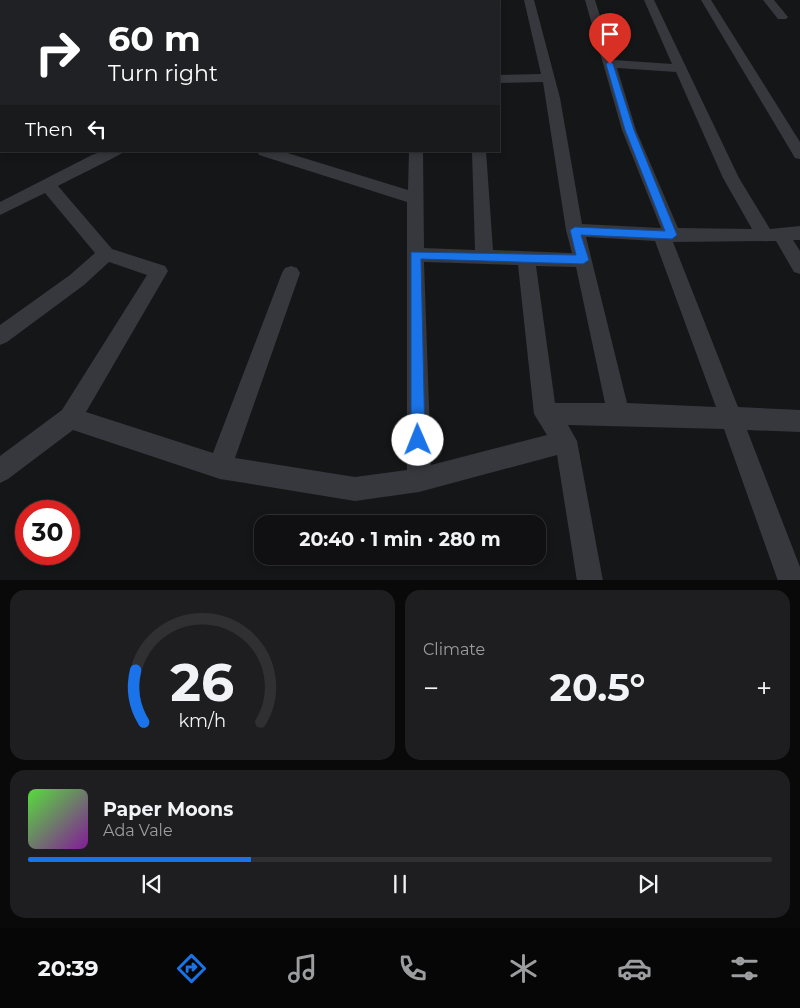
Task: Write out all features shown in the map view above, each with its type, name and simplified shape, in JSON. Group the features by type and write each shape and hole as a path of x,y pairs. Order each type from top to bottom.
{"street":[{"path":"529,0 548,78 575,230 618,414"},
{"path":"590,0 630,130 731,418 792,580"},
{"path":"649,0 731,178 772,234 800,267"},
{"path":"706,0 800,154"},
{"path":"768,0 782,17"},
{"path":"610,64 680,68"},
{"path":"500,78 548,78"},
{"path":"0,209 97,159 115,152"},
{"path":"267,152 416,199"},
{"path":"416,152 415,255 419,480"},
{"path":"478,152 484,257"},
{"path":"0,471 70,418 159,271 106,254 48,184"},
{"path":"575,230 667,235 800,233"},
{"path":"0,336 77,280 106,254"},
{"path":"415,255 583,260"},
{"path":"526,258 545,414 566,441 590,580"},
{"path":"220,467 291,273"},
{"path":"545,414 618,414 800,421"},
{"path":"70,418 220,467 355,489 419,480 566,441"}],"route":[{"path":"418,440 415,255 583,260 575,230 672,235 630,130 610,64"}]}
